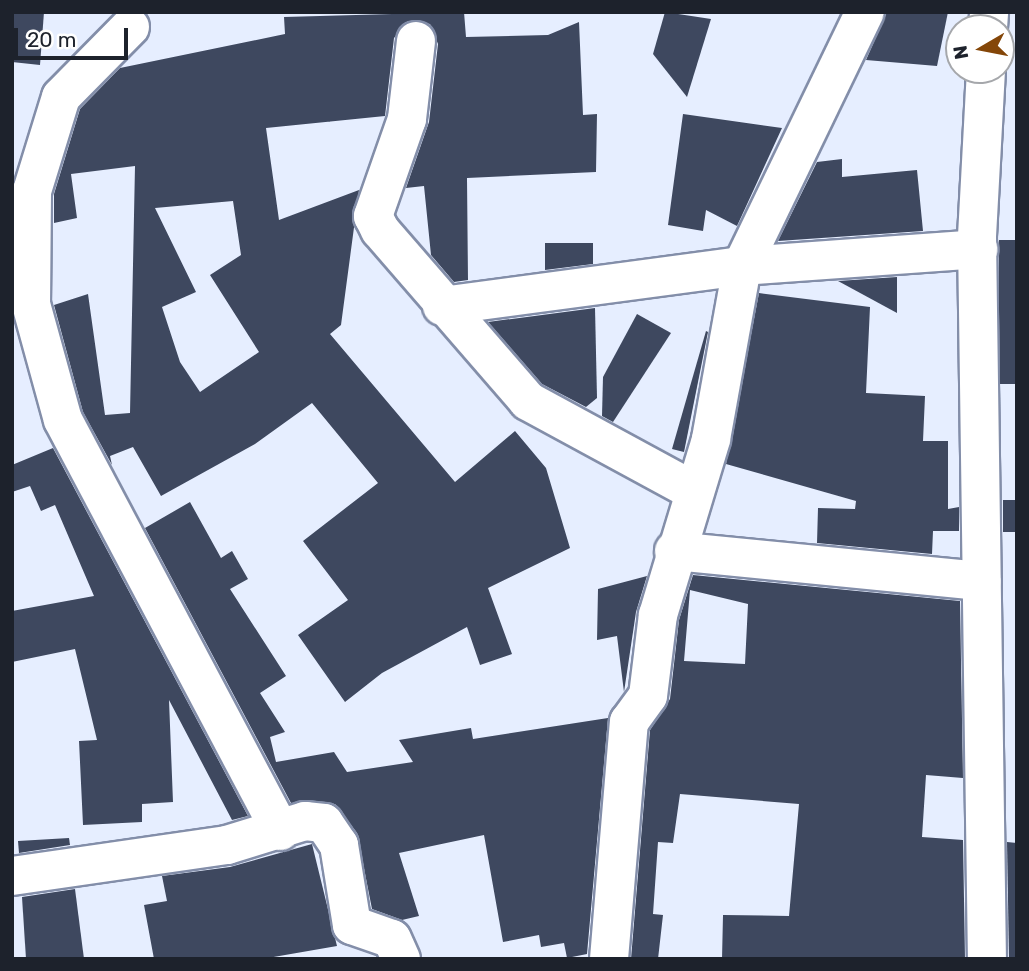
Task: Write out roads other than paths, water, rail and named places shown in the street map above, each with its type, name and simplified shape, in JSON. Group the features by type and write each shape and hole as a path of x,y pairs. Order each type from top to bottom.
{"street":[{"path":"609,959 629,722 648,696 674,551 711,439 742,266 865,12"},
{"path":"130,27 61,97 32,191 31,304 63,420 281,831"},
{"path":"416,41 407,119 373,216 442,306 528,401 694,491"},
{"path":"985,84 978,249 987,959"},
{"path":"442,306 742,266 978,249"},
{"path":"674,551 982,581"},
{"path":"12,877 227,845 324,822 339,845 352,925 392,939 401,959"}]}
